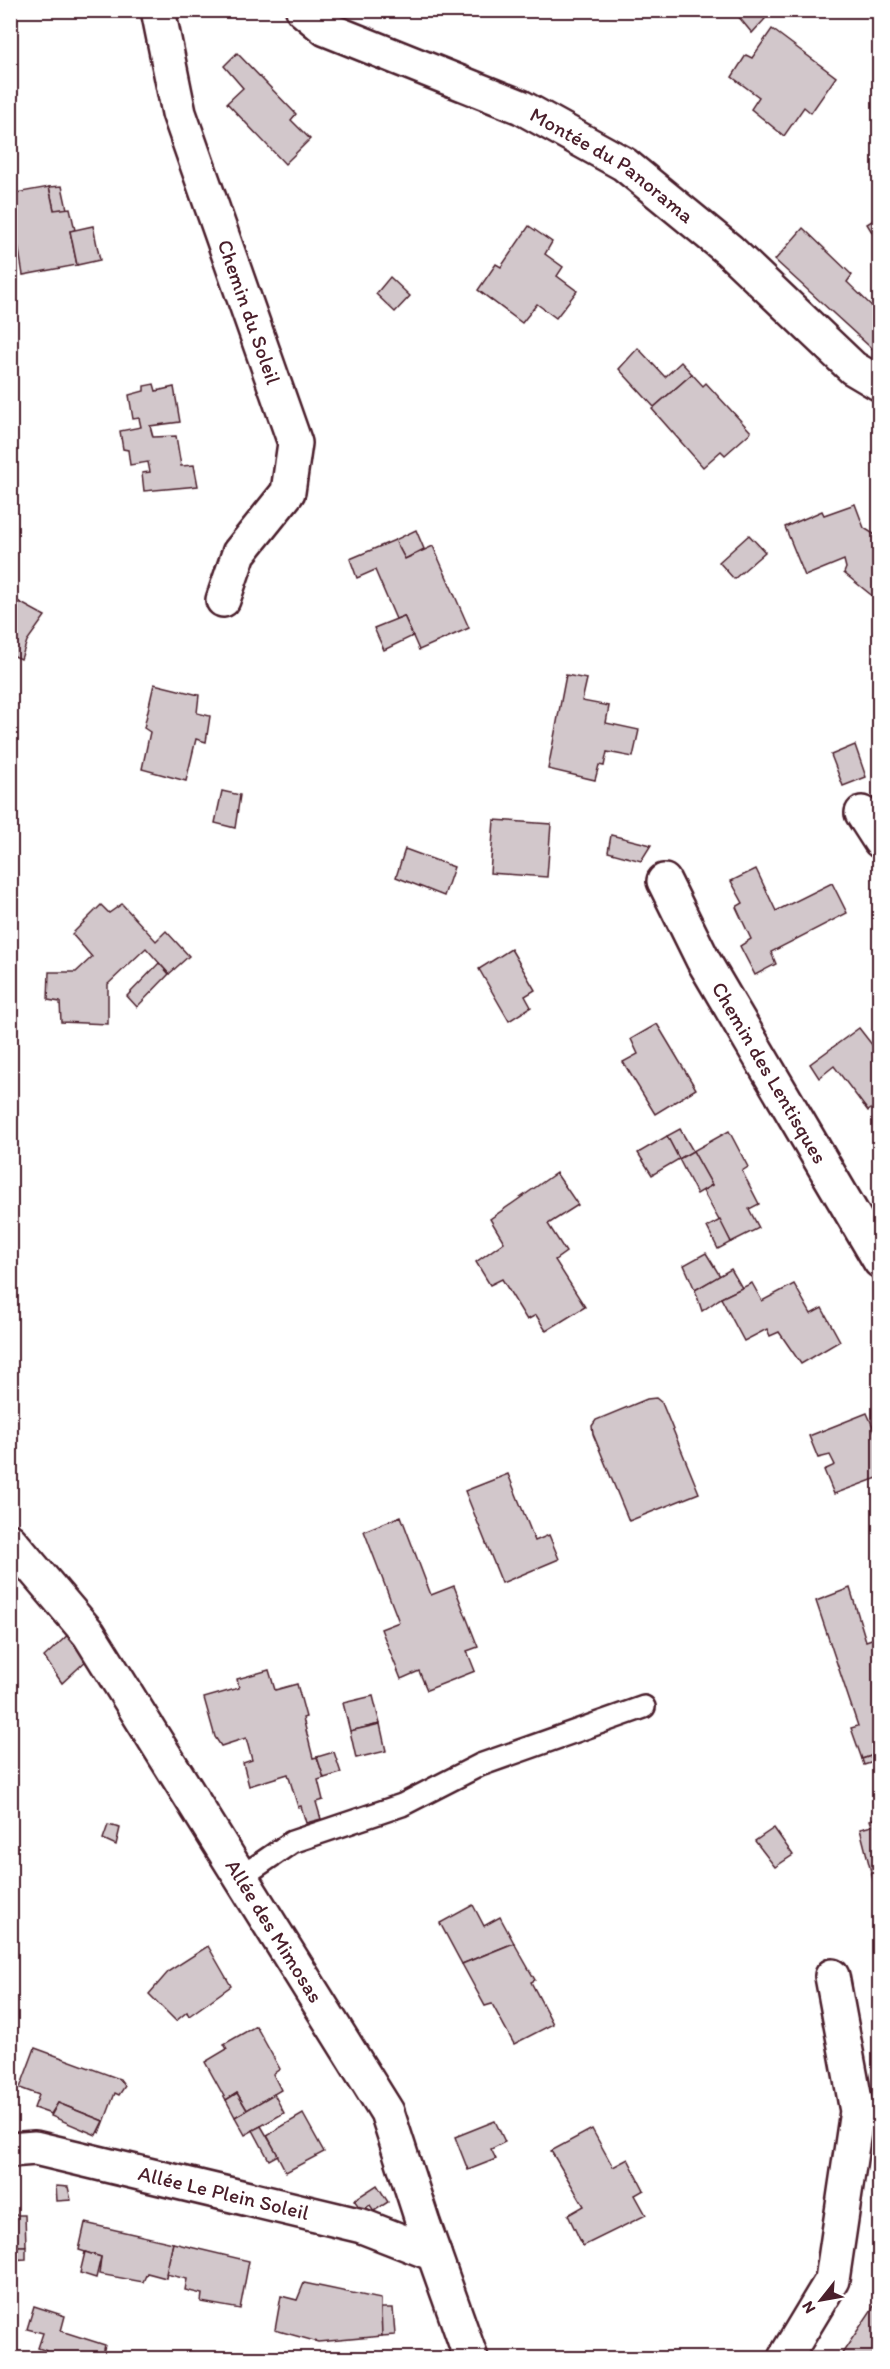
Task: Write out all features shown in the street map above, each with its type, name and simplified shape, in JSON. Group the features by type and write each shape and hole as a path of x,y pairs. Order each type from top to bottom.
{"street":[{"name":"Chemin du Soleil","path":"158,10 179,113 295,443 288,492 239,553 223,600"},
{"name":"Montée du Panorama","path":"303,10 326,29 521,107 624,164 729,250 853,368 879,384"},
{"path":"862,813 879,841"},
{"name":"Chemin des Lentisques","path":"664,880 703,960 879,1261"},
{"name":"Allée des Mimosas","path":"10,1541 89,1634 387,2112 471,2358"},
{"path":"785,2358 832,2280 857,2111 831,1976"},
{"name":"Allée Le Plein Soleil","path":"10,2150 35,2148 362,2226 434,2254"}],"lane":[{"path":"240,1877 292,1842 402,1805 480,1765 644,1707"}],"building":[{"path":"733,10 759,10 765,19 752,33"},
{"path":"772,29 836,77 811,113 804,107 784,136 751,109 759,97 732,77 746,55 752,58"},
{"path":"237,53 296,114 291,120 310,139 285,164 227,103 243,88 224,66"},
{"path":"62,186 67,209 54,210 49,187"},
{"path":"49,187 54,210 70,208 75,230 70,231 77,265 23,275 10,194"},
{"path":"880,216 880,245 867,224"},
{"path":"93,226 100,260 77,265 70,231"},
{"path":"529,226 552,242 545,254 563,267 557,276 577,291 556,318 537,304 522,323 478,290 496,264 501,267"},
{"path":"803,228 852,275 847,282 880,314 880,356 775,260"},
{"path":"390,277 410,296 395,312 376,294"},
{"path":"638,348 665,377 681,362 692,374 654,407 619,369"},
{"path":"692,374 703,386 706,383 751,432 725,455 721,451 703,467 652,409"},
{"path":"154,384 156,391 174,387 180,422 150,426 153,437 176,436 181,466 194,465 198,486 144,491 142,473 150,472 148,462 130,465 128,450 123,449 120,431 141,427 139,418 133,419 129,395 144,391 144,386"},
{"path":"855,504 864,528 880,538 880,602 844,573 846,568 844,560 805,576 785,527 822,511 824,515"},
{"path":"416,530 424,549 405,559 395,540"},
{"path":"749,535 765,552 734,579 719,562"},
{"path":"395,540 405,559 433,546 469,628 419,650 404,616 396,619 375,570 357,578 350,559"},
{"path":"10,597 45,616 27,641 21,659 10,654"},
{"path":"404,616 413,636 384,650 374,628"},
{"path":"566,675 587,679 582,701 609,706 606,723 639,730 633,757 607,752 604,766 599,765 595,780 548,769"},
{"path":"154,684 199,695 197,713 210,716 206,742 196,739 186,781 142,769 150,732 144,728"},
{"path":"855,745 866,777 843,786 831,755"},
{"path":"222,791 240,795 235,828 215,823"},
{"path":"494,820 551,824 547,877 490,873"},
{"path":"611,835 651,845 641,861 608,852"},
{"path":"405,849 454,867 444,896 396,877"},
{"path":"756,869 776,911 832,883 847,913 771,952 776,964 755,975 740,946 751,939 736,907 743,903 731,881"},
{"path":"122,904 156,941 166,931 189,956 169,974 146,948 108,984 108,1024 61,1022 60,1002 48,1000 49,972 76,972 92,957 72,934 101,905 109,913"},
{"path":"511,949 535,990 525,996 531,1007 509,1021 479,969"},
{"path":"159,963 169,974 137,1007 127,996"},
{"path":"657,1024 696,1089 655,1114 623,1062 638,1054 631,1039"},
{"path":"859,1028 880,1055 880,1103 868,1111 834,1066 819,1078 810,1064"},
{"path":"680,1129 693,1151 679,1159 667,1136"},
{"path":"729,1131 748,1167 742,1171 759,1204 749,1209 759,1228 731,1242 703,1191 712,1185 693,1151"},
{"path":"667,1136 679,1159 652,1175 638,1153"},
{"path":"693,1151 712,1185 697,1194 679,1159"},
{"path":"880,1157 880,1173 874,1159"},
{"path":"556,1173 578,1205 548,1224 566,1252 555,1260 585,1307 546,1331 536,1315 527,1320 502,1279 490,1285 476,1262 504,1242 490,1219"},
{"path":"720,1220 731,1242 718,1249 707,1227"},
{"path":"706,1253 720,1276 695,1290 684,1265"},
{"path":"731,1269 742,1288 702,1311 695,1290"},
{"path":"752,1283 762,1301 794,1284 811,1314 822,1308 840,1341 801,1364 779,1332 770,1336 767,1329 744,1341 721,1298"},
{"path":"656,1398 662,1403 699,1493 629,1521 593,1434 592,1426 596,1420 647,1399"},
{"path":"867,1413 875,1431 880,1429 880,1477 834,1494 824,1470 835,1465 830,1455 818,1458 809,1436"},
{"path":"508,1474 535,1541 549,1535 559,1559 502,1583 465,1491"},
{"path":"401,1516 431,1595 454,1586 478,1647 467,1651 475,1671 427,1690 419,1671 401,1679 381,1629 399,1622 364,1531"},
{"path":"850,1588 866,1641 880,1636 880,1753 862,1759 851,1728 858,1726 816,1601"},
{"path":"70,1633 88,1659 62,1683 44,1657"},
{"path":"269,1670 275,1690 297,1684 306,1717 303,1718 313,1758 317,1757 324,1778 318,1780 323,1800 316,1802 321,1819 306,1823 301,1806 298,1807 288,1774 249,1786 243,1763 252,1760 246,1738 221,1746 215,1737 204,1698 239,1688 237,1679"},
{"path":"373,1696 380,1724 350,1731 343,1703"},
{"path":"380,1724 386,1751 356,1758 350,1731"},
{"path":"334,1752 341,1773 324,1778 317,1757"},
{"path":"880,1753 880,1760 864,1765 862,1759"},
{"path":"880,1817 880,1907 860,1829 872,1826 870,1820"},
{"path":"108,1825 120,1828 116,1845 103,1839"},
{"path":"774,1828 793,1855 775,1867 755,1841"},
{"path":"473,1905 484,1926 500,1917 514,1943 462,1964 440,1923"},
{"path":"514,1943 535,1980 531,1982 553,2024 514,2044 492,2004 485,2006 462,1964"},
{"path":"208,1946 231,1986 189,2016 187,2012 176,2021 149,1994 169,1971"},
{"path":"256,2026 280,2069 273,2074 281,2090 247,2110 237,2093 226,2100 205,2062 227,2049 224,2044"},
{"path":"35,2048 120,2079 125,2086 119,2095 115,2093 100,2133 98,2132 103,2121 58,2103 51,2114 34,2108 39,2095 20,2088"},
{"path":"237,2093 247,2110 235,2117 226,2100"},
{"path":"274,2094 284,2113 245,2135 235,2117"},
{"path":"58,2103 103,2121 96,2135 51,2116"},
{"path":"303,2114 324,2152 286,2172 267,2135"},
{"path":"495,2121 505,2142 491,2149 496,2159 468,2170 455,2137"},
{"path":"261,2126 278,2155 269,2160 253,2130"},
{"path":"592,2129 613,2167 628,2159 644,2190 635,2195 646,2215 583,2246 568,2215 584,2206 551,2151"},
{"path":"377,2185 388,2202 374,2211 370,2205 362,2211 354,2200"},
{"path":"56,2186 68,2187 71,2200 57,2201"},
{"path":"10,2215 25,2215 26,2246 10,2246"},
{"path":"85,2223 173,2243 166,2278 147,2273 143,2282 99,2274 101,2257 79,2250"},
{"path":"173,2243 249,2261 240,2309 201,2302 202,2294 185,2290 187,2279 166,2274"},
{"path":"10,2246 26,2246 26,2259 10,2260"},
{"path":"85,2252 101,2257 96,2278 80,2273"},
{"path":"304,2283 381,2299 382,2336 318,2342 275,2330 281,2296 297,2300"},
{"path":"876,2303 880,2306 880,2358 839,2358"},
{"path":"34,2306 65,2316 61,2331 105,2345 102,2358 45,2358 47,2351 38,2348 43,2333 27,2329"},
{"path":"381,2308 393,2308 395,2335 382,2336"}]}
